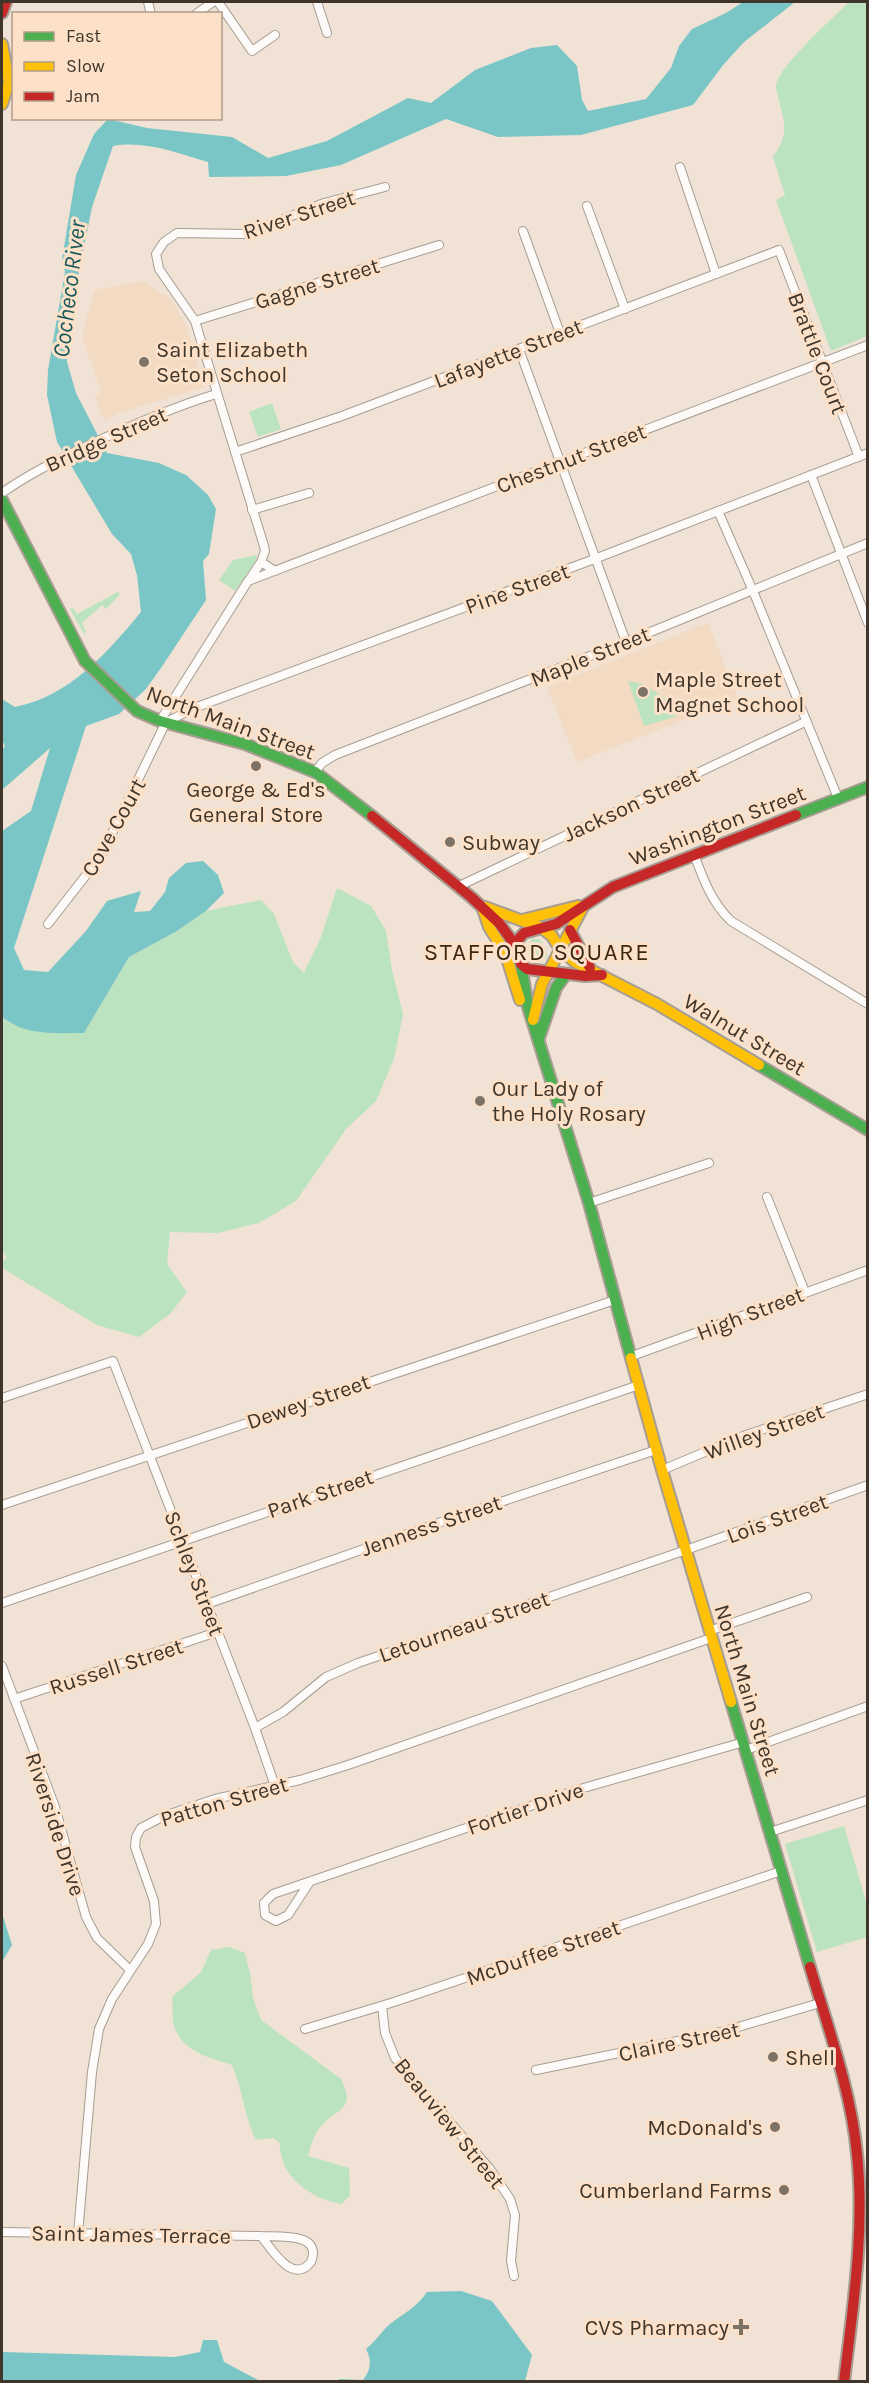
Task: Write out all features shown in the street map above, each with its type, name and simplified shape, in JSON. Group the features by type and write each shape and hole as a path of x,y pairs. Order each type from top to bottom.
{"main road":[{"path":"2,14 6,2"},
{"path":"2,44 8,66 7,99"},
{"name":"North Main Street","path":"2,500 85,661 130,706 145,716 245,744 315,772 348,796 482,906 499,923 515,949"},
{"name":"Washington Street","path":"542,928 556,924 613,887 867,787"},
{"path":"522,920 584,904"},
{"path":"533,1020 539,1009 542,984 554,966 560,949 584,904"},
{"name":"North Main Street","path":"482,906 542,928"},
{"name":"North Main Street","path":"482,906 489,927 505,952 523,1008 533,1020"},
{"path":"549,971 534,971 521,964 515,949 517,941 524,933 542,928 552,936 560,949"},
{"path":"570,930 590,968"},
{"name":"Walnut Street","path":"560,949 575,962 657,1004 867,1130"},
{"name":"North Main Street","path":"521,964 528,1007 540,1038 563,1123 589,1203 656,1450 841,2072 857,2150 862,2272 844,2382"},
{"name":"Walnut Street","path":"549,971 602,975"},
{"path":"540,1038 556,988 566,974"}],"street":[{"path":"199,12 213,2"},
{"path":"218,2 252,51 275,35"},
{"path":"317,2 327,33"},
{"path":"680,167 716,274"},
{"name":"River Street","path":"261,562 265,551 264,546 195,321 182,299 164,278 156,261 159,247 170,236 184,233 246,234 324,204 385,187"},
{"path":"587,206 625,309"},
{"path":"523,231 560,333"},
{"name":"Gagne Street","path":"195,321 439,245"},
{"name":"Lafayette Street","path":"235,452 342,416 779,250"},
{"name":"Brattle Court","path":"779,250 859,457"},
{"name":"Chestnut Street","path":"275,571 867,345"},
{"path":"519,349 626,642"},
{"name":"Bridge Street","path":"2,494 41,467 164,411 216,394"},
{"name":"Pine Street","path":"163,722 197,707 597,558 867,453"},
{"path":"811,475 867,623"},
{"path":"252,510 309,493"},
{"path":"718,511 838,798"},
{"name":"Maple Street","path":"315,772 322,763 334,755 626,642 867,543"},
{"path":"163,722 261,562 275,571"},
{"path":"248,581 275,571"},
{"name":"Cove Court","path":"48,924 101,855 163,722"},
{"name":"Jackson Street","path":"457,887 805,722"},
{"path":"694,854 710,893 731,921 867,1004"},
{"path":"589,1203 709,1163"},
{"path":"767,1197 805,1292"},
{"name":"High Street","path":"632,1356 867,1270"},
{"name":"Dewey Street","path":"2,1505 615,1300"},
{"name":"Schley Street","path":"2,1398 113,1361 183,1539 275,1786"},
{"name":"Park Street","path":"2,1603 183,1539 639,1385"},
{"name":"Willey Street","path":"662,1470 733,1440 867,1394"},
{"name":"Jenness Street","path":"207,1604 656,1450"},
{"name":"Lois Street","path":"686,1550 867,1485"},
{"name":"Letourneau Street","path":"255,1728 283,1712 314,1686 339,1670 686,1550"},
{"name":"Patton Street","path":"78,2234 94,2050 99,2029 107,2008 148,1944 156,1923 154,1901 135,1846 136,1837 141,1828 164,1816 215,1799 275,1786 348,1765 807,1597"},
{"name":"Russell Street","path":"14,1699 217,1632"},
{"name":"Riverside Drive","path":"2,1666 55,1807 86,1917 103,1945 130,1970"},
{"name":"Fortier Drive","path":"309,1883 285,1918 276,1922 265,1915 264,1903 269,1896 580,1789 745,1746 867,1706"},
{"path":"770,1832 867,1800"},
{"name":"McDuffee Street","path":"305,2029 382,2006 781,1871"},
{"name":"Claire Street","path":"536,2070 721,2032 820,2003"},
{"name":"Beauview Street","path":"382,2006 386,2033 395,2058 490,2169 510,2199 515,2215 511,2261 514,2276"},
{"name":"Saint James Terrace","path":"2,2232 261,2236 305,2240 314,2252 311,2262 299,2271 288,2268 261,2236"}],"shaded area":[{"name":"Saint Elizabeth Seton School","path":"142,281 172,300 187,327 204,387 119,413 104,421 95,396 101,392 82,337 94,290"},
{"name":"Maple Street Magnet School","path":"708,623 738,698 577,762 547,687"}],"green space":[{"path":"849,2 867,2 867,336 831,351 776,200 785,195 773,157 784,135 783,116 776,86 786,67 796,55"},
{"path":"272,403 281,429 258,437 249,412"},
{"path":"257,555 255,562 235,591 219,580 233,560"},
{"path":"118,592 120,594 106,609 102,605 82,623 86,632 84,634 70,609 73,608 77,614"},
{"path":"628,681 642,684 682,708 674,717 644,726"},
{"path":"337,888 371,906 386,931 392,970 403,1014 394,1059 376,1101 346,1129 296,1201 259,1223 217,1233 170,1232 167,1264 187,1292 170,1314 139,1337 97,1325 2,1268 2,1262 7,1257 2,1250 2,1017 10,1023 84,1033 129,957 177,931 206,911 261,900 274,914 293,962 304,973 321,937"},
{"path":"532,939 539,939 547,949 547,957 542,962 532,961 529,956 528,947"},
{"path":"844,1826 867,1905 867,1937 817,1952 785,1844"},
{"path":"229,1947 245,1953 253,1998 261,2020 341,2079 347,2096 346,2102 319,2128 308,2156 349,2168 350,2196 341,2204 315,2195 292,2177 282,2159 279,2142 273,2138 256,2140 232,2065 198,2053 184,2042 174,2026 172,1997 201,1972 211,1950"}],"water":[{"name":"Cocheco River","path":"743,2 795,2 744,42 693,105 581,135 498,137 446,119 341,165 286,176 209,177 208,162 149,146 113,146 92,207 66,336 67,362 76,393 107,453 159,463 186,475 208,495 216,509 209,554 203,561 206,600 146,689 119,714 86,726 14,948 24,970 48,972 86,931 107,901 141,891 134,912 150,911 165,892 169,878 186,863 203,861 218,875 224,893 206,911 177,931 129,957 84,1033 41,1032 21,1028 2,1017 2,831 31,811 50,748 2,790 2,750 5,746 2,740 2,699 15,707 35,701 70,683 115,643 141,612 137,575 131,554 112,534 57,442 47,395 48,370 65,272 62,259 76,175 94,134 107,120 112,120 147,128 232,137 268,158 327,141 408,98 431,103 475,70 531,48 557,45 577,66 582,100 588,111 646,99 671,68 679,46 692,29"},
{"path":"2,1913 12,1945 2,1962"},
{"path":"461,2291 492,2301 532,2355 525,2381 336,2381 340,2379 363,2380 370,2365 366,2349 390,2324 415,2306 427,2292"},
{"path":"203,2340 217,2340 224,2362 260,2381 2,2381 2,2352 175,2357 200,2352"}],"traffic: fast":[{"path":"2,500 85,661 137,711 160,721 245,744 315,772 372,816"},
{"path":"796,815 868,787"},
{"path":"521,964 528,1007 589,1203 631,1358"},
{"path":"539,1038 556,988 566,974"},
{"path":"759,1065 868,1130"},
{"path":"731,1702 810,1967"}],"traffic: slow":[{"path":"2,44 9,82 2,104"},
{"path":"522,920 578,906"},
{"path":"485,907 542,928 575,962 657,1004 759,1065"},
{"path":"533,1020 542,984 583,907"},
{"path":"483,909 489,927 505,952 520,1000"},
{"path":"631,1358 731,1702"}],"traffic: jam":[{"path":"2,13 6,2"},
{"path":"515,949 517,941 524,933 556,924 613,887 796,815"},
{"path":"372,816 471,897 499,923 510,938 521,964 527,969 585,976 602,975"},
{"path":"570,930 590,968"},
{"path":"810,1967 850,2106 857,2154 859,2240 844,2382"}],"place":[{"name":"Saint Elizabeth Seton School","path":"144,362"},
{"name":"Maple Street Magnet School","path":"643,692"},
{"name":"George & Ed's General Store","path":"256,766"},
{"name":"Subway","path":"450,842"},
{"name":"Our Lady of the Holy Rosary","path":"480,1101"},
{"name":"Shell","path":"773,2057"},
{"name":"McDonald's","path":"775,2127"},
{"name":"Cumberland Farms","path":"784,2190"},
{"name":"CVS Pharmacy","path":"741,2327"}],"district":[{"name":"STAFFORD SQUARE","path":"537,952"}]}
